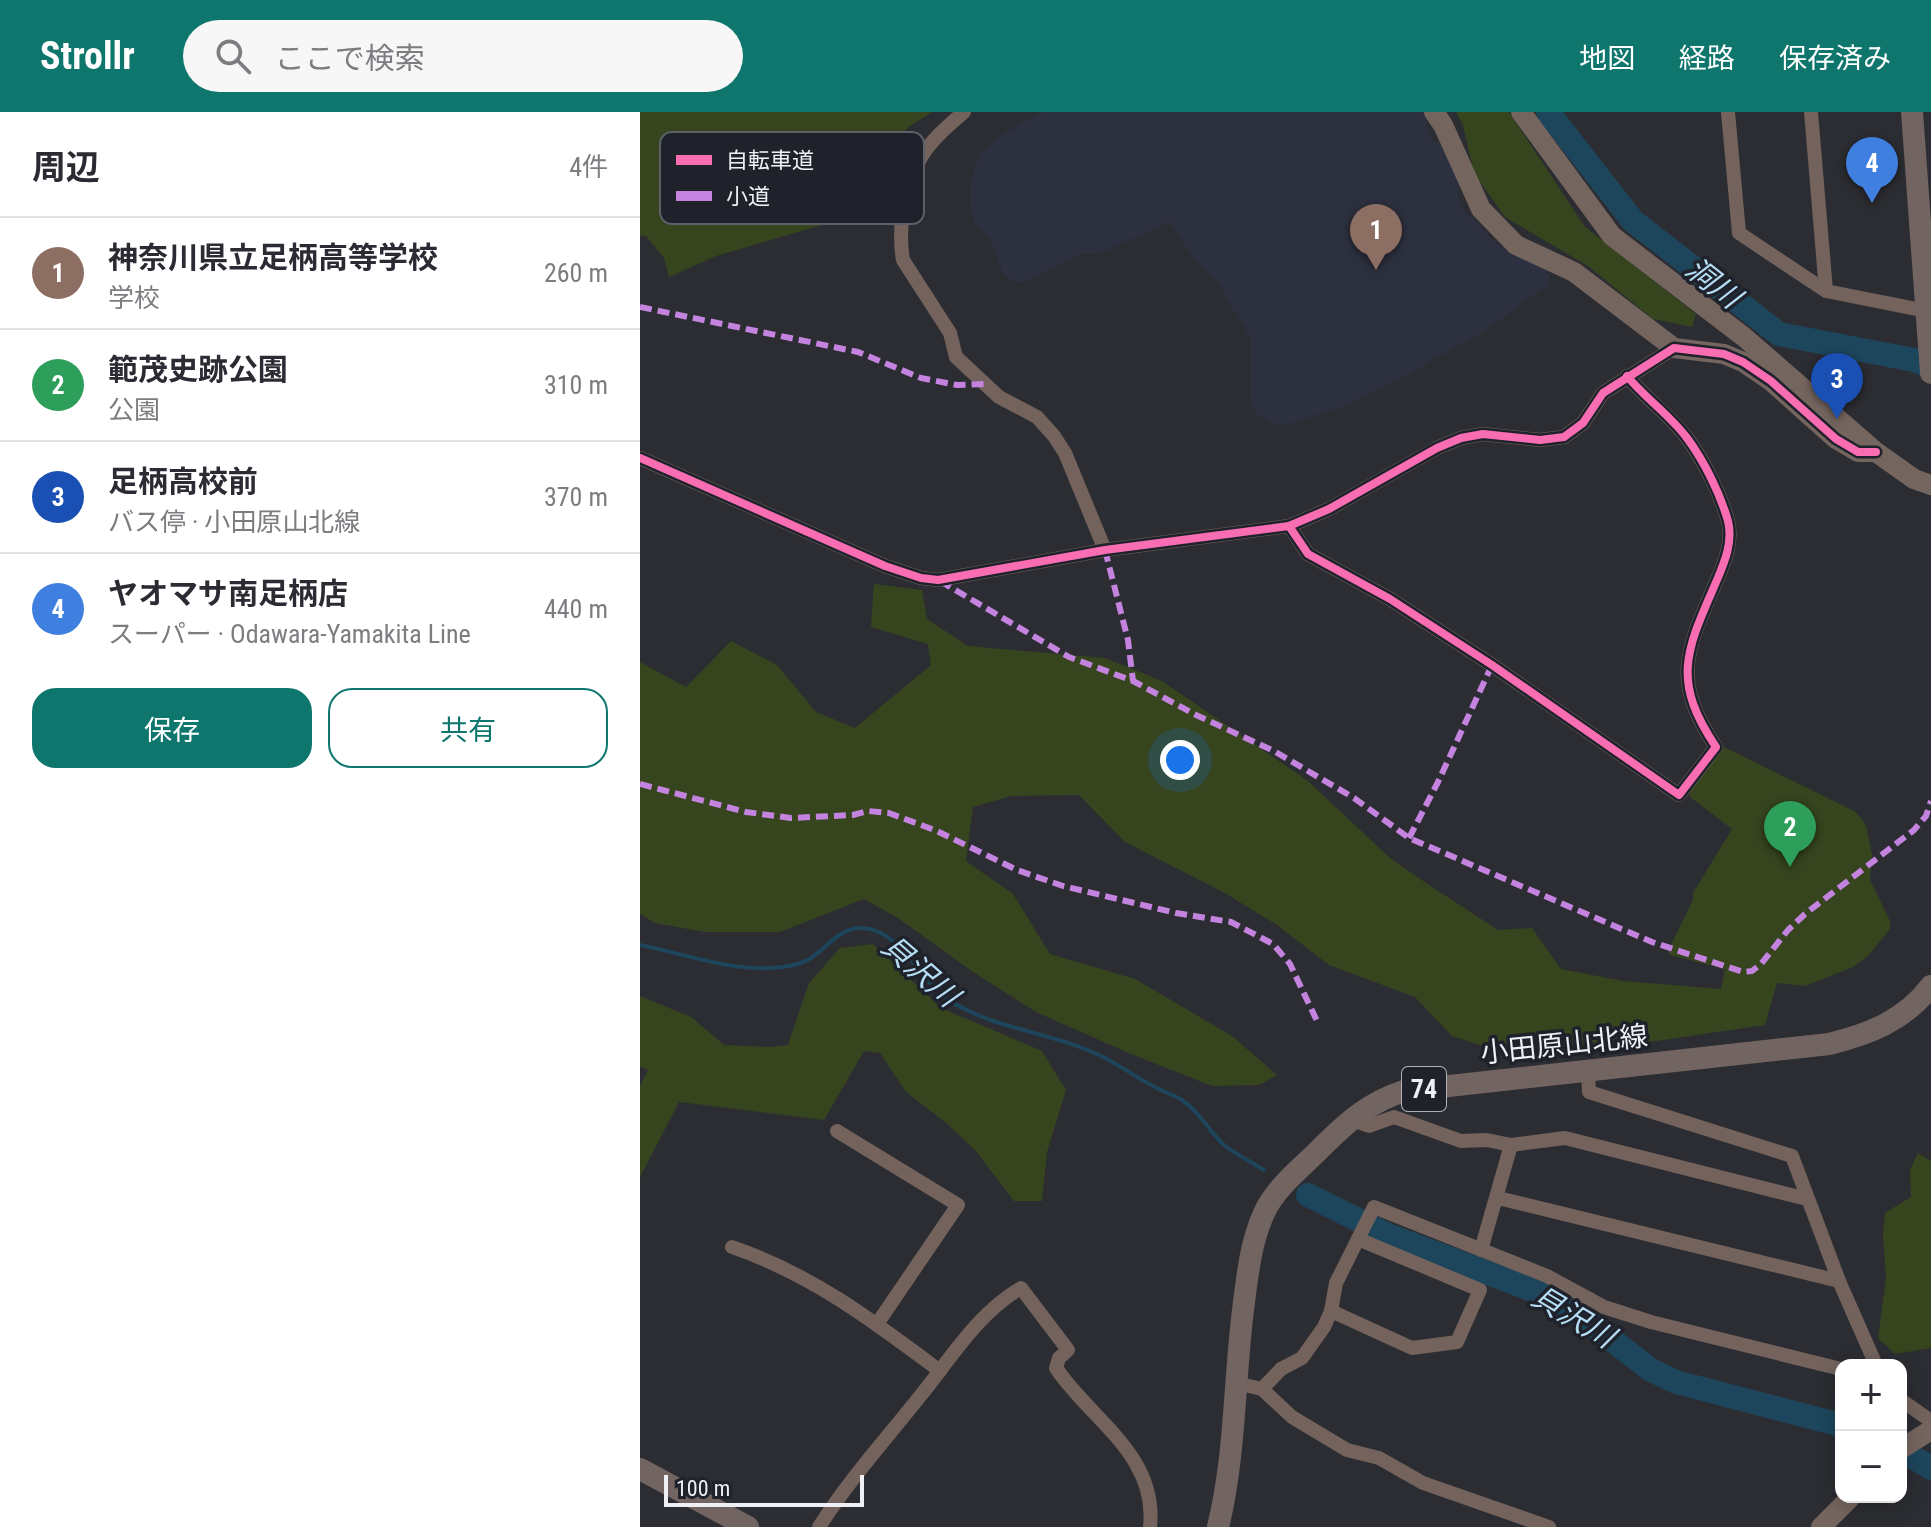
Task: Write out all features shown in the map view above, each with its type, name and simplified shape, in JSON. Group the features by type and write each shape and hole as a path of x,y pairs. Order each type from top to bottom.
{"main road":[{"path":"1912,112 1931,373"},
{"name":"小田原山北線","path":"1218,1527 1251,1252 1265,1211 1279,1190 1350,1119 1374,1102 1404,1091 1829,1044 1866,1035 1896,1019 1921,999 1931,986"},
{"path":"640,1469 748,1527"}],"street":[{"path":"924,156 928,148 964,112"},
{"path":"1434,112 1443,125 1481,209 1516,245 1574,272 1674,348 1724,354 1743,362 1771,381 1836,439 1858,452 1876,452"},
{"path":"1521,112 1612,236 1744,337 1876,452 1914,479 1931,485"},
{"path":"1728,112 1739,233 1826,291 1929,314"},
{"path":"1811,112 1826,291"},
{"path":"903,224 900,247 903,260 950,333 956,357 999,397 1037,417 1054,436 1065,453 1105,550"},
{"path":"640,458 885,566 921,578 938,580 1105,550 1289,526 1329,509 1437,448 1461,438 1483,434 1540,440 1564,437 1583,423 1603,393 1674,348"},
{"path":"1289,526 1308,554 1416,615 1679,795 1716,747 1693,710 1688,683 1688,657 1692,638 1729,548 1728,523 1702,462 1686,437 1627,376"},
{"path":"1588,1071 1589,1092 1792,1156 1839,1281 1873,1359"},
{"path":"1350,1119 1369,1126 1394,1117 1452,1140 1487,1140 1511,1145 1565,1138 1807,1199"},
{"path":"837,1131 958,1205 877,1324"},
{"path":"1481,1250 1511,1145"},
{"path":"1498,1198 1839,1281"},
{"path":"1262,1389 1281,1369 1306,1354 1331,1311 1336,1283 1374,1207 1547,1276 1604,1307 1651,1322 1835,1368"},
{"path":"1331,1311 1418,1349 1457,1342 1480,1290 1358,1239"},
{"path":"732,1247 810,1280 940,1371"},
{"path":"819,1527 869,1456 983,1318 1021,1288 1068,1350 1059,1358 1056,1368 1132,1456 1147,1493 1150,1527"},
{"path":"1236,1383 1262,1389 1292,1417 1347,1450 1379,1458 1423,1483 1549,1527"},
{"path":"1907,1404 1931,1421"},
{"path":"1821,1527 1845,1503"}],"shaded area":[{"path":"1041,112 1421,112 1428,119 1426,128 1432,141 1441,143 1459,181 1458,196 1466,214 1473,217 1493,241 1525,259 1546,266 1550,278 1547,286 1483,332 1398,380 1341,407 1286,425 1276,425 1257,414 1251,403 1250,338 1219,285 1192,256 1169,222 1100,254 1081,254 1023,282 1015,282 1003,274 992,242 975,223 970,209 975,165 997,138"}],"green space":[{"path":"640,112 932,112 903,132 660,132 660,224 826,224 716,256 669,277 664,258 646,236 640,236"},
{"path":"1456,112 1509,112 1585,227 1696,314 1692,327 1653,319 1588,266 1505,217 1474,173 1463,125"},
{"path":"874,584 922,590 927,619 968,646 1105,658 1162,681 1308,781 1390,858 1426,883 1498,930 1532,928 1561,969 1623,981 1721,989 1725,969 1670,955 1668,951 1693,900 1693,893 1732,829 1690,797 1689,790 1722,746 1856,812 1866,825 1872,855 1870,880 1890,921 1890,929 1868,956 1853,967 1805,986 1777,983 1765,1025 1527,1060 1452,1036 1415,997 1329,965 1277,925 1225,893 1125,842 1079,795 1011,796 973,807 966,861 1013,894 1050,954 1135,979 1232,1036 1277,1075 1259,1085 1212,1086 1036,1012 973,972 898,918 864,899 780,932 705,932 655,923 640,914 640,662 686,687 731,641 777,665 816,712 855,728 931,665 928,644 871,627"},
{"path":"873,944 941,1008 1042,1051 1066,1090 1047,1152 1042,1201 1014,1201 975,1150 906,1092 880,1053 864,1051 824,1120 679,1102 640,1177 640,1086 648,1070 640,1067 640,996 691,1017 724,1045 788,1045 809,983 840,948"},
{"path":"1918,1153 1931,1161 1931,1348 1895,1354 1878,1338 1886,1279 1885,1213 1911,1197 1910,1170"}],"waterway":[{"name":"洞川","path":"1548,112 1633,221 1779,334 1914,360 1931,367"},
{"name":"貝沢川","path":"640,945 720,964 781,967 809,959 845,932 863,928 877,931 899,947 949,1000 985,1018 1078,1046 1182,1100 1223,1144 1264,1170"},
{"name":"貝沢川","path":"1308,1195 1390,1236 1541,1293 1581,1316 1651,1370 1676,1382 1835,1423"},
{"name":"貝沢川","path":"1907,1454 1931,1468"}],"marked path":[{"path":"640,307 858,352 921,378 957,385 984,384"},
{"path":"1105,550 1128,640 1133,681"},
{"path":"940,581 1069,657 1133,681 1196,715 1274,751 1354,798 1409,838 1652,942 1743,972 1752,971 1761,964 1805,914 1914,830 1926,816 1931,801"},
{"path":"1409,838 1492,665"},
{"path":"640,784 746,812 791,818 853,815 868,811 889,813 937,831 1017,870 1063,886 1176,913 1231,922 1273,944 1290,964 1318,1023"}],"cycle path":[{"path":"640,458 885,566 921,578 938,580 1105,550 1289,526 1329,509 1437,448 1461,438 1483,434 1540,440 1564,437 1583,423 1603,393 1674,348 1724,354 1743,362 1771,381 1836,439 1858,452 1876,452"},
{"path":"1289,526 1308,554 1390,599 1492,665 1679,795 1716,747 1693,702 1688,664 1691,645 1725,559 1729,529 1716,488 1693,447 1627,376"}],"place":[{"name":"ヤオマサ南足柄店","path":"1872,203"},
{"name":"神奈川県立足柄高等学校","path":"1376,270"},
{"name":"足柄高校前","path":"1837,419"},
{"name":"範茂史跡公園","path":"1790,867"}]}
